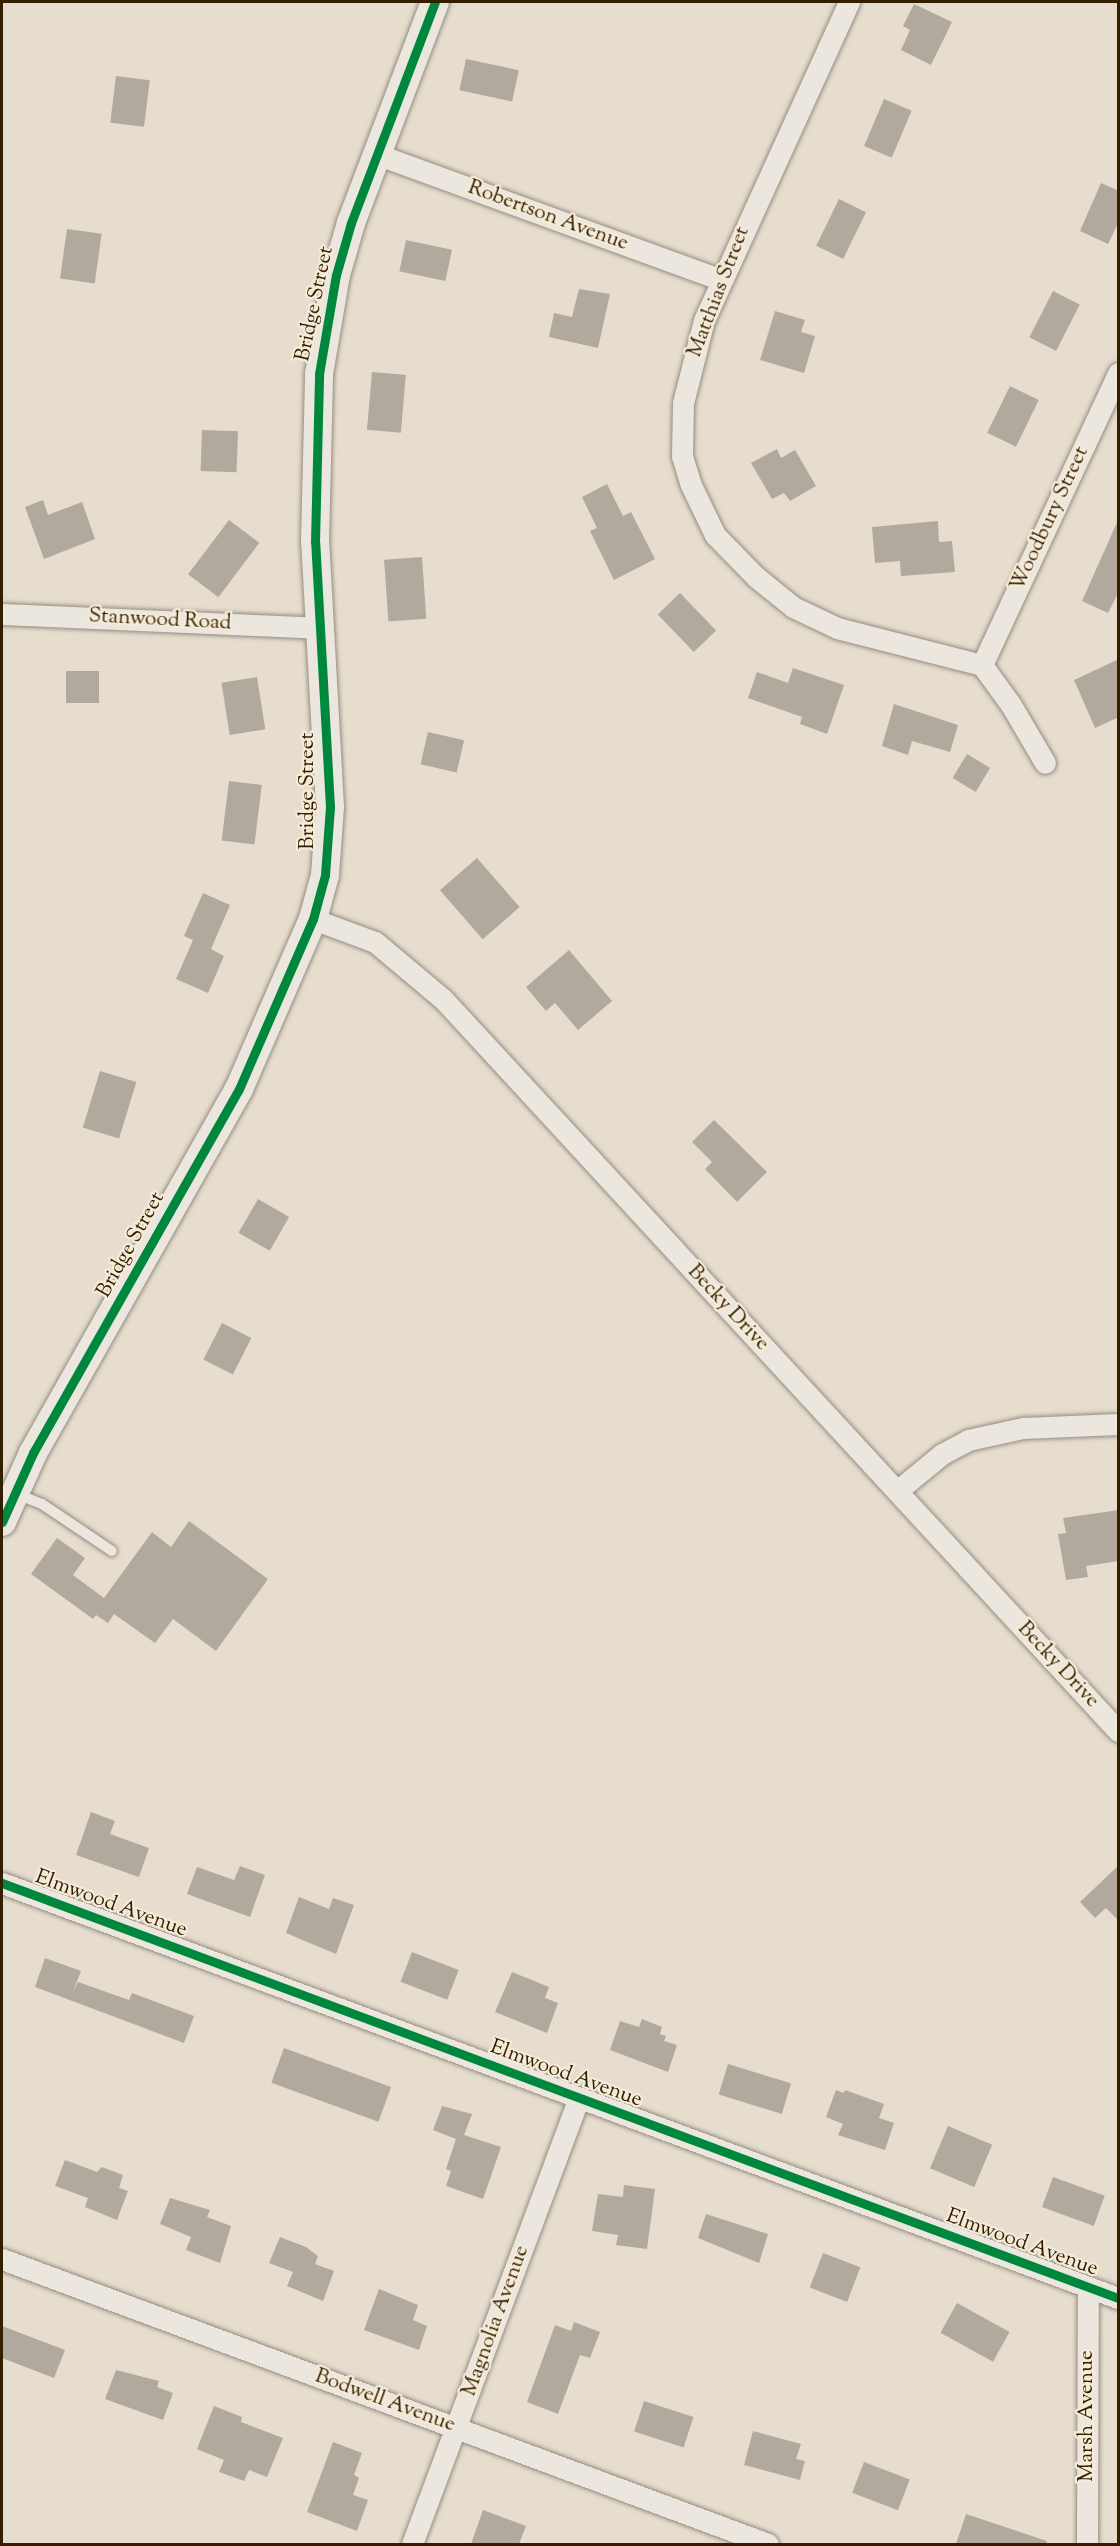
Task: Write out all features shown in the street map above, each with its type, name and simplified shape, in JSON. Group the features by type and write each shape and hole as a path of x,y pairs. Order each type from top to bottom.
{"street":[{"name":"Bridge Street","path":"2,1522 14,1493 239,1089 313,919 325,874 330,807 313,484 319,374 336,275 376,154 435,2"},
{"name":"Matthias Street","path":"849,2 720,279 691,362 681,428 690,483 715,535 735,558 793,607 837,628 982,665"},
{"name":"Robertson Avenue","path":"376,154 720,279"},
{"name":"Woodbury Street","path":"982,665 1119,373"},
{"name":"Stanwood Road","path":"2,615 319,628"},
{"path":"982,665 1011,705 1045,763"},
{"name":"Becky Drive","path":"313,919 375,942 443,999 1119,1731"},
{"path":"897,1491 942,1454 968,1440 1023,1428 1119,1424"},
{"name":"Elmwood Avenue","path":"2,1883 1119,2298"},
{"name":"Magnolia Avenue","path":"412,2544 579,2098"},
{"name":"Bodwell Avenue","path":"2,2259 768,2544"},
{"name":"Marsh Avenue","path":"1087,2544 1088,2287"}],"lane":[{"path":"14,1493 42,1504 112,1551"}],"building":[{"path":"914,4 952,22 931,65 901,50 910,30 903,26"},
{"path":"466,59 519,70 512,102 459,90"},
{"path":"116,76 150,80 144,127 110,123"},
{"path":"884,99 912,111 892,158 864,146"},
{"path":"1101,183 1119,191 1119,221 1108,244 1080,231"},
{"path":"839,199 866,212 843,259 816,246"},
{"path":"67,229 102,234 95,283 60,279"},
{"path":"406,240 452,250 445,281 399,271"},
{"path":"579,289 610,294 598,348 549,337 554,313 572,317"},
{"path":"1053,291 1080,305 1056,351 1029,337"},
{"path":"775,311 805,320 801,332 815,336 804,373 760,360"},
{"path":"372,372 406,375 401,433 367,430"},
{"path":"1010,386 1039,400 1016,447 987,433"},
{"path":"202,430 238,431 237,472 201,471"},
{"path":"777,449 781,458 795,450 816,486 790,501 784,493 772,499 751,463"},
{"path":"607,484 623,516 631,512 655,559 614,580 590,531 597,528 582,497"},
{"path":"43,500 48,515 82,502 95,539 44,559 25,507"},
{"path":"1119,518 1119,591 1108,613 1082,601"},
{"path":"229,520 259,543 218,597 188,574"},
{"path":"938,521 939,542 952,541 955,572 901,576 900,561 875,563 872,527"},
{"path":"422,557 426,619 388,621 384,560"},
{"path":"680,593 716,630 694,652 658,615"},
{"path":"1119,659 1119,717 1095,728 1074,680"},
{"path":"793,668 844,685 827,734 800,724 802,717 748,698 757,672 788,683"},
{"path":"66,671 99,671 99,703 66,703"},
{"path":"257,677 265,729 230,735 221,683"},
{"path":"894,704 958,725 950,752 912,741 908,755 882,746"},
{"path":"428,732 464,740 457,772 421,764"},
{"path":"967,754 990,768 976,792 953,778"},
{"path":"229,781 262,785 254,845 222,841"},
{"path":"477,858 520,907 483,939 440,890"},
{"path":"203,893 230,905 211,949 224,956 208,993 176,979 193,940 184,936"},
{"path":"569,950 612,1001 578,1030 555,1003 546,1011 526,987"},
{"path":"100,1071 136,1082 119,1139 83,1127"},
{"path":"714,1120 767,1172 737,1202 705,1169 712,1162 692,1142"},
{"path":"258,1199 289,1217 270,1251 238,1233"},
{"path":"222,1323 251,1338 233,1375 203,1360"},
{"path":"1119,1510 1119,1561 1086,1566 1088,1577 1066,1580 1058,1534 1066,1533 1063,1518"},
{"path":"189,1521 268,1579 216,1651 173,1619 155,1643 114,1614 108,1623 96,1615 93,1619 31,1574 57,1538 85,1558 73,1575 104,1598 152,1532 171,1547"},
{"path":"91,1812 115,1821 110,1834 149,1848 139,1877 76,1855"},
{"path":"1119,1865 1119,1921 1106,1908 1095,1918 1080,1902"},
{"path":"240,1866 265,1875 250,1917 187,1894 197,1867 234,1880"},
{"path":"299,1897 329,1909 333,1898 354,1905 336,1954 286,1933"},
{"path":"412,1952 459,1970 447,2000 401,1982"},
{"path":"45,1958 81,1971 73,1992 78,1982 129,2000 132,1993 194,2016 184,2043 35,1987"},
{"path":"512,1972 549,1987 545,1998 558,2003 547,2033 495,2012"},
{"path":"642,2019 662,2027 660,2034 666,2036 664,2041 677,2045 668,2072 610,2050 620,2021 639,2027"},
{"path":"284,2048 391,2087 378,2122 271,2083"},
{"path":"728,2064 791,2083 782,2114 719,2095"},
{"path":"836,2090 844,2093 845,2090 884,2104 879,2118 894,2123 885,2150 838,2135 843,2124 826,2117"},
{"path":"442,2106 472,2114 464,2135 501,2147 483,2199 446,2186 451,2171 446,2169 456,2139 433,2130"},
{"path":"948,2126 992,2145 974,2187 930,2168"},
{"path":"65,2160 97,2172 102,2167 123,2175 119,2188 128,2191 117,2220 85,2207 88,2198 55,2186"},
{"path":"1053,2177 1105,2196 1094,2226 1042,2207"},
{"path":"624,2185 655,2189 647,2249 616,2245 618,2235 592,2231 598,2194 623,2197"},
{"path":"170,2198 210,2210 207,2217 231,2226 220,2263 186,2250 191,2237 160,2224"},
{"path":"706,2214 768,2234 759,2263 698,2238"},
{"path":"280,2237 306,2247 318,2256 315,2264 334,2271 323,2301 287,2286 293,2272 269,2263"},
{"path":"823,2253 860,2267 847,2302 810,2288"},
{"path":"379,2289 418,2305 413,2320 427,2326 419,2350 364,2330"},
{"path":"957,2303 1009,2332 993,2362 941,2333"},
{"path":"574,2322 600,2332 590,2358 580,2355 558,2414 527,2402 555,2325 571,2331"},
{"path":"2,2326 65,2350 54,2378 2,2358"},
{"path":"116,2370 159,2381 157,2387 173,2393 163,2420 105,2399"},
{"path":"644,2401 693,2417 684,2448 634,2431"},
{"path":"214,2406 242,2417 241,2422 283,2438 267,2477 249,2470 244,2481 219,2472 224,2460 197,2449"},
{"path":"753,2431 801,2444 796,2459 805,2461 800,2480 744,2465"},
{"path":"333,2442 362,2453 354,2475 359,2478 353,2495 368,2500 357,2531 307,2512"},
{"path":"864,2462 910,2480 898,2510 852,2493"},
{"path":"483,2510 526,2526 519,2544 471,2544"},
{"path":"966,2514 1047,2541 1046,2544 956,2544"}],"cycle path":[{"path":"2,1522 33,1453 239,1089 313,919 325,875 330,807 315,542 319,374 336,275 351,223 435,2"},
{"path":"2,1883 1118,2298"}]}
